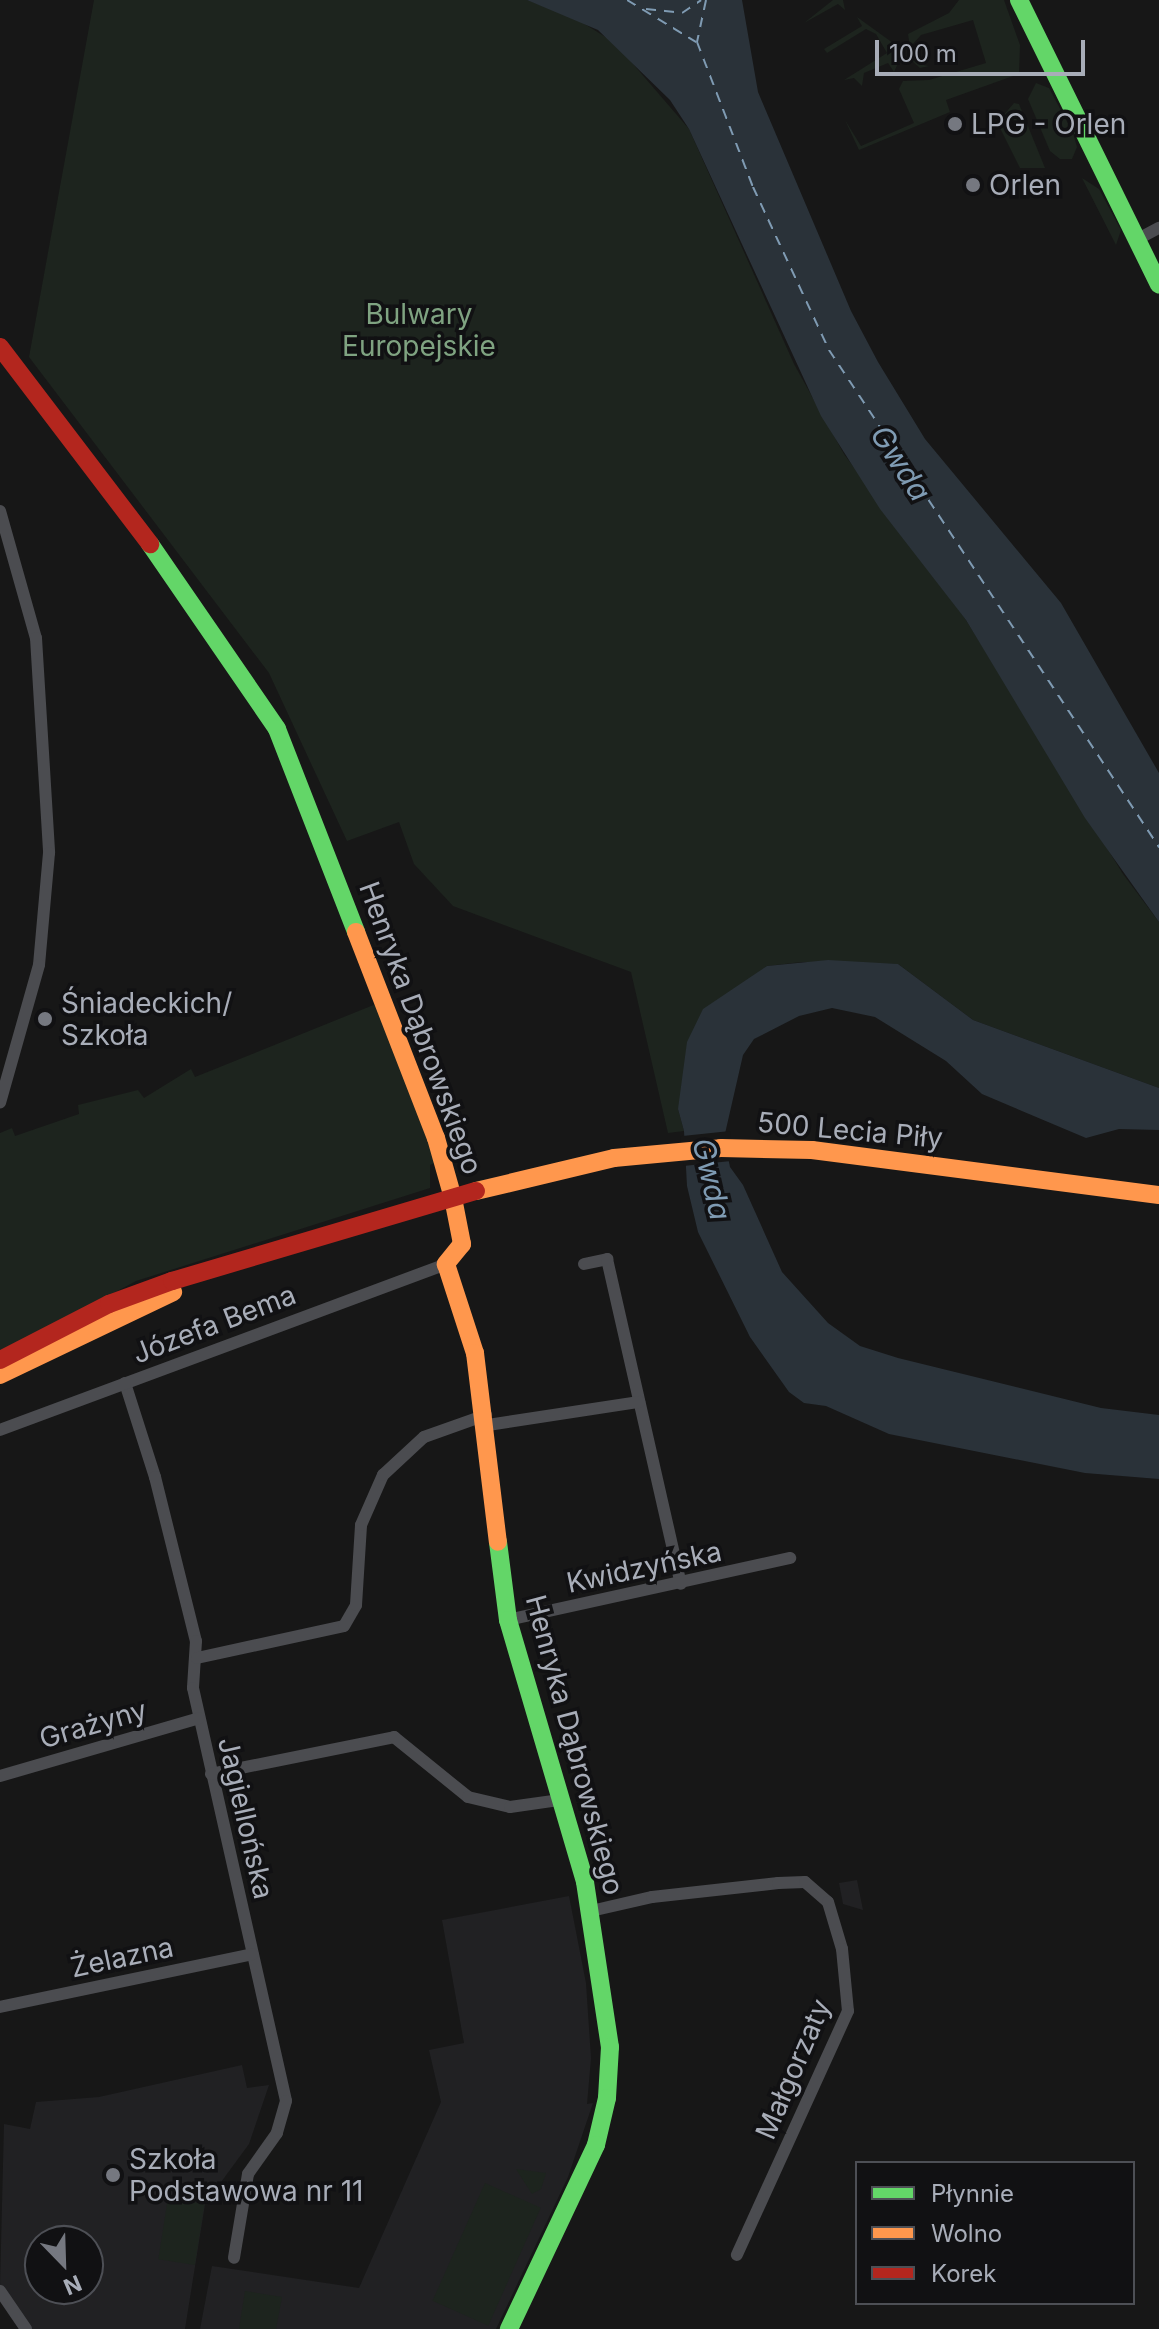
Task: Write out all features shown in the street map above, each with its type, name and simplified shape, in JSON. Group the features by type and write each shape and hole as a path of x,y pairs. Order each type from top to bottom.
{"street":[{"path":"1019,0 1159,284"},
{"path":"1136,240 1159,228"},
{"name":"Henryka Dąbrowskiego","path":"0,347 76,442 247,679 277,729 436,1138 453,1198 462,1244 446,1264 475,1353 487,1420 508,1620 591,1911 605,1990 610,2062 601,2128 509,2329"},
{"path":"0,511 36,638 49,853 39,965 0,1103"},
{"name":"500 Lecia Piły","path":"0,1360 109,1304 453,1198 576,1165 657,1153 758,1148 902,1161 1159,1195"},
{"path":"584,1264 607,1259 681,1584"},
{"name":"Józefa Bema","path":"0,1430 446,1264"},
{"name":"500 Lecia Piły","path":"0,1375 215,1271"},
{"name":"Jagiellońska","path":"125,1383 162,1499 197,1658 192,1677 199,1718 286,2101 277,2133 248,2174 234,2258"},
{"path":"197,1658 344,1626 356,1605 361,1525 383,1475 424,1437 487,1420 639,1402"},
{"name":"Kwidzyńska","path":"508,1620 790,1558"},
{"name":"Grażyny","path":"0,1776 199,1718"},
{"path":"211,1774 394,1737 468,1797 510,1807 559,1800"},
{"name":"Małgorzaty","path":"591,1911 652,1897 778,1883 805,1882 828,1902 842,1949 848,2011 737,2255"},
{"name":"Żelazna","path":"0,2007 253,1954"},
{"path":"0,2291 26,2329"}],"shaded area":[{"path":"857,1880 863,1910 843,1904 839,1883"},
{"path":"569,1896 586,1983 591,2058 587,2104 593,2103 568,2177 496,2329 200,2329 212,2266 359,2288 441,2102 429,2050 464,2043 442,1920"},
{"name":"Szkoła Podstawowa nr 11","path":"242,2065 247,2088 269,2085 249,2144 205,2204 185,2329 30,2329 0,2285 4,2124 30,2129 36,2102 99,2097"}],"green space":[{"name":"Bulwary Europejskie","path":"94,0 527,0 575,18 615,43 689,129 794,364 844,454 966,620 1123,874 1159,922 1159,1088 973,1020 898,964 802,962 767,966 746,982 678,1109 684,1131 668,1133 631,972 453,906 414,864 399,822 347,841 269,673 29,357"},
{"path":"833,0 843,0 845,10 838,4 804,23"},
{"path":"959,0 1004,0 1020,45 1019,74 946,100 950,112 859,150 845,120 861,146 914,123 899,89 903,81 929,80 986,63 973,20 921,35 912,45 918,64 929,66 920,68 912,61 908,34 949,13"},
{"path":"857,17 893,43 899,61 894,72 888,63 864,73 862,86 854,78 844,80 887,53 876,34 866,29 827,53 824,49 862,26"},
{"path":"1036,83 1049,88 1073,133 1077,147 1072,159 1060,159 1050,151 1028,99"},
{"path":"1014,103 1019,104 1045,168 1020,168 1000,128 1002,117"},
{"path":"1082,178 1099,189 1121,230 1116,245"},
{"path":"376,1004 437,1162 430,1165 430,1188 136,1281 0,1354 0,1133 12,1128 15,1136 79,1114 78,1105 138,1090 144,1098 191,1069 195,1077"},
{"path":"516,2169 546,2173 541,2189 532,2194"},
{"path":"485,2183 541,2208 488,2326 433,2301"},
{"path":"168,2198 205,2204 195,2265 158,2259"},
{"path":"245,2291 282,2297 276,2329 239,2329"}],"water":[{"name":"Gwda","path":"527,0 742,0 758,92 851,311 878,362 925,439 1061,603 1159,773 1159,922 1085,818 966,620 880,509 821,416 689,129 670,100 598,30"},
{"name":"Gwda","path":"828,960 898,964 973,1020 1159,1088 1159,1130 1119,1129 1086,1138 982,1094 946,1061 875,1017 832,1008 799,1016 754,1039 743,1055 724,1138 730,1167 743,1185 782,1272 828,1323 860,1346 898,1358 1101,1408 1159,1415 1159,1479 1085,1473 889,1434 826,1406 804,1403 789,1392 750,1337 698,1232 687,1186 684,1131 678,1109 687,1042 703,1009 767,966"}],"pier":[{"path":"730,1131 733,1161 683,1166 680,1136"}],"ferry route":[{"path":"627,0 696,42"},
{"path":"646,9 682,13 701,0"},
{"path":"706,0 697,42 753,187 829,350 1159,847"}],"traffic: fast":[{"path":"1019,0 1159,284"},
{"path":"150,544 277,729 356,932"},
{"path":"498,1542 508,1620 585,1882 610,2047 607,2098 596,2145 509,2329"}],"traffic: slow":[{"path":"356,932 436,1138 453,1198 462,1244 446,1264 475,1353 498,1542"},
{"path":"476,1191 614,1158 721,1148 812,1150 1159,1195"},
{"path":"0,1375 173,1292"}],"traffic: jam":[{"path":"0,347 150,544"},
{"path":"0,1360 109,1304 172,1281 476,1191"}],"place":[{"name":"LPG - Orlen","path":"955,124"},
{"name":"Orlen","path":"973,185"},
{"name":"Śniadeckich/ Szkoła","path":"45,1019"},
{"name":"Szkoła Podstawowa nr 11","path":"113,2175"}]}
